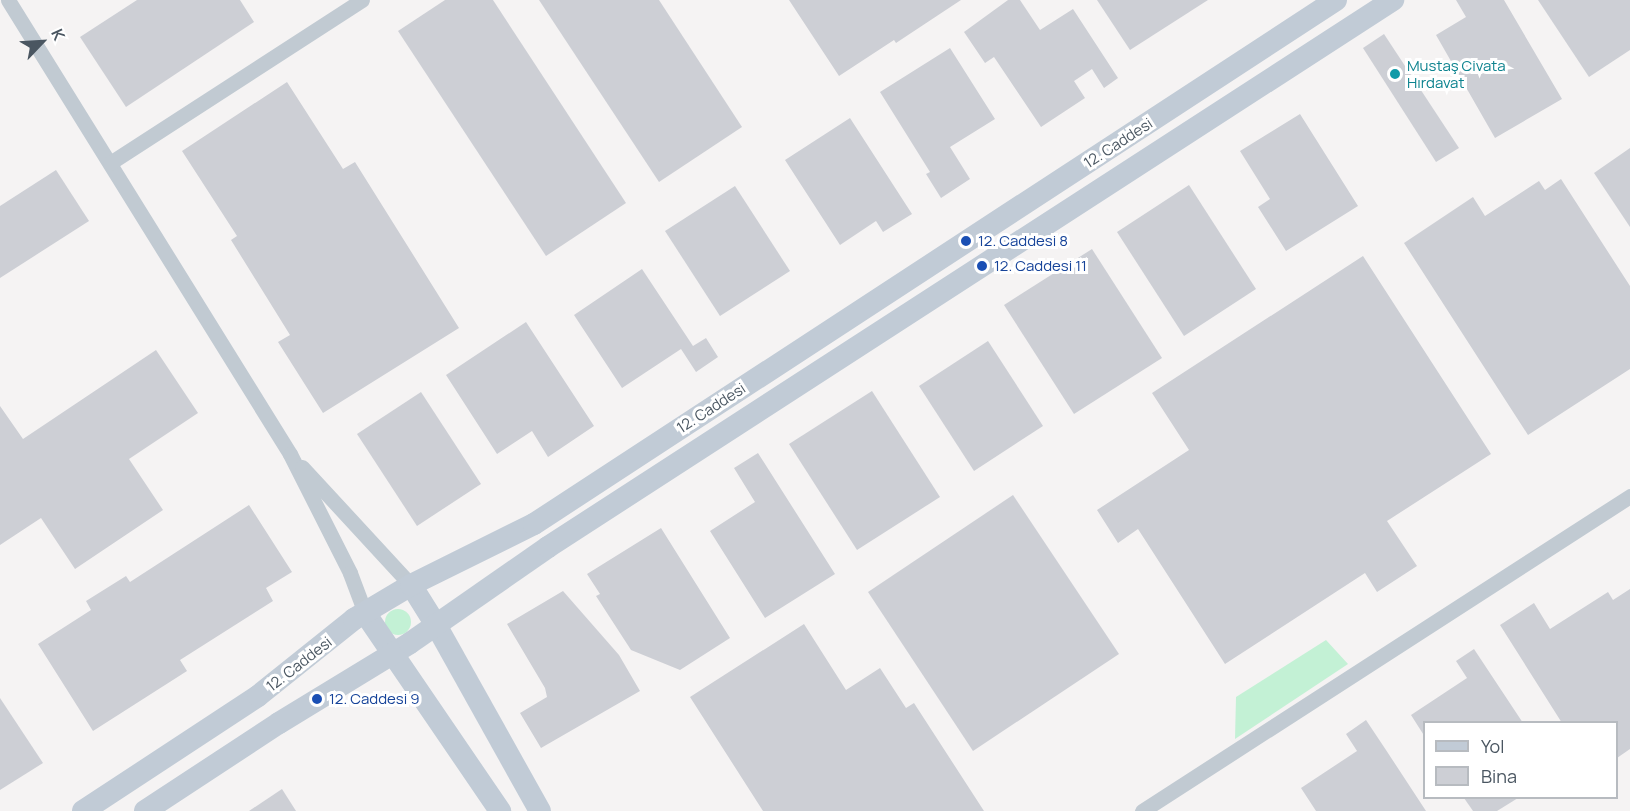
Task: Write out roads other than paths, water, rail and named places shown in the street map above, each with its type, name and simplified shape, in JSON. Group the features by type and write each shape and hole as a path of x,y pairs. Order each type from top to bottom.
{"street":[{"path":"8,0 290,454 350,573 365,613 500,811"},
{"path":"110,163 362,0"},
{"name":"12. Caddesi","path":"83,811 258,696 365,613 411,585 534,524 1336,0"},
{"name":"12. Caddesi","path":"145,811 279,723 436,625 548,547 1393,0"},
{"path":"290,454 411,585 436,625 540,811"},
{"path":"1142,811 1630,496"}],"place":[{"name":"Mustaş Civata Hırdavat","path":"1395,74"},
{"name":"12. Caddesi 8","path":"966,241"},
{"name":"12. Caddesi 11","path":"982,266"},
{"name":"12. Caddesi 9","path":"317,699"}]}
